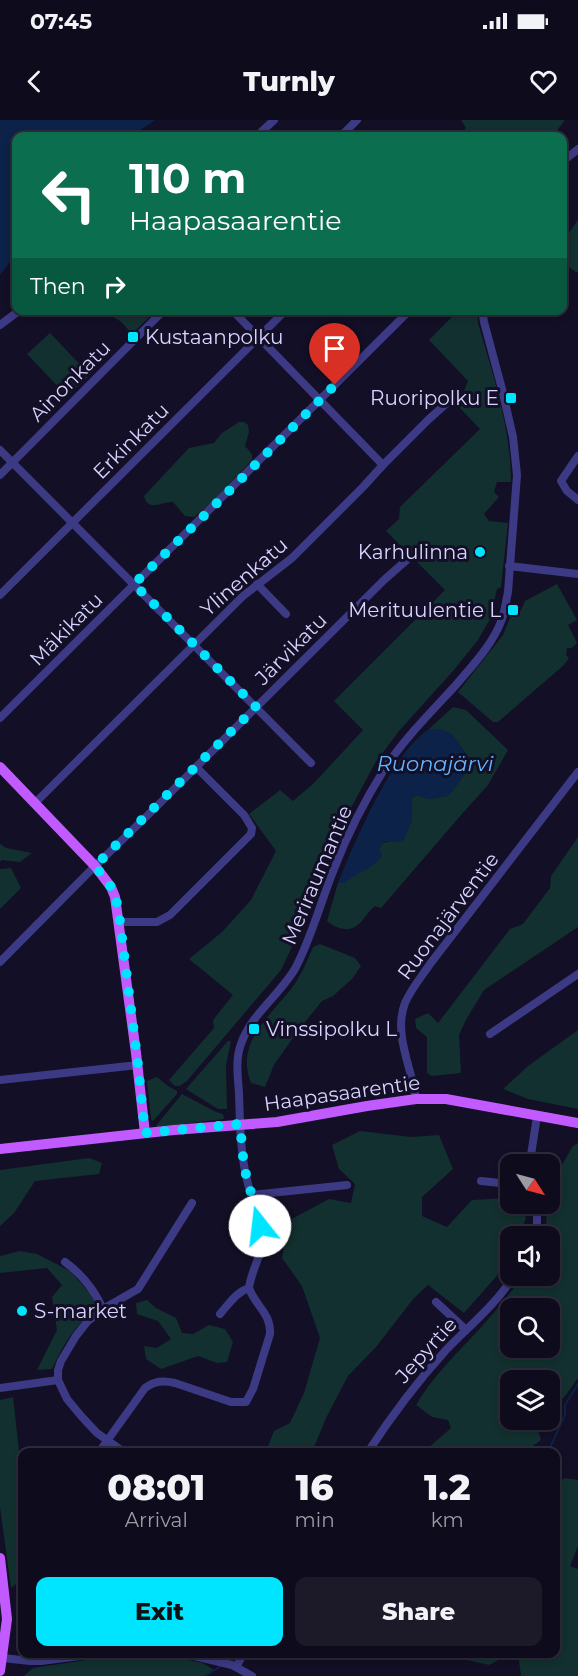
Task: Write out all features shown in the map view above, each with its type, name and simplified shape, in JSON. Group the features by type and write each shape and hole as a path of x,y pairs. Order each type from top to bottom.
{"main road":[{"path":"0,767 95,866 116,897 145,1133"},
{"name":"Haapasaarentie","path":"0,1149 145,1133 278,1122 416,1099 446,1099 578,1123"},
{"path":"0,1558 7,1619 0,1671"}],"street":[{"path":"261,132 274,120"},
{"path":"345,132 357,120"},
{"path":"0,325 13,315"},
{"name":"Ainonkatu","path":"0,475 159,315"},
{"path":"237,315 383,465"},
{"name":"Erkinkatu","path":"0,596 281,315"},
{"name":"Mäkikatu","path":"0,718 405,315"},
{"name":"Meriraumantie","path":"249,1288 260,1256 262,1235 244,1167 237,1061 241,1041 246,1031 297,965 346,840 385,769 411,735 468,672 486,648 498,630 505,609 517,485 516,463 511,429 482,315"},
{"name":"Ylinenkatu","path":"35,803 243,596 292,558 383,465 450,401"},
{"path":"0,450 311,763"},
{"path":"578,456 561,481 567,491 578,500"},
{"name":"Järvikatu","path":"0,962 384,580 410,558"},
{"path":"509,566 578,574"},
{"path":"257,584 286,614"},
{"path":"120,922 157,922 170,915 251,834 252,828 249,821 196,767"},
{"name":"Ruonajärventie","path":"416,1099 401,1029 401,1017 405,1003 430,964 578,772"},
{"path":"490,1034 578,974"},
{"path":"0,1080 138,1065"},
{"path":"531,1154 537,1116"},
{"path":"481,1181 500,1183"},
{"path":"251,1195 347,1185"},
{"path":"118,1448 97,1432 67,1399 58,1380 58,1370 65,1352 87,1322 103,1309 138,1290 192,1203"},
{"path":"65,1262 80,1272 96,1294 103,1309"},
{"name":"Jepyrtie","path":"371,1448 410,1391 500,1296 507,1286"},
{"path":"102,1448 145,1388 155,1382 166,1381 231,1402 246,1402 253,1389 270,1334 270,1325 267,1315 253,1298 249,1288 242,1290 234,1297 220,1314"},
{"path":"436,1302 466,1330"},
{"path":"0,1388 58,1380"},
{"path":"3,1658 41,1661 64,1658"},
{"path":"205,1658 236,1667 252,1676"},
{"path":"236,1667 241,1658"}],"green space":[{"path":"461,120 565,120 556,132 536,130 534,132 462,132 466,128"},
{"path":"578,220 578,272 567,266 567,235"},
{"path":"98,315 152,315 136,330 129,331 123,323 108,316"},
{"path":"454,315 478,315 478,323 505,422 510,462 511,482 497,482 494,492 499,497 484,514 489,521 508,523 501,587 497,589 490,619 478,640 399,731 375,763 335,838 300,930 281,970 187,1081 180,1086 175,1086 169,1080 214,1028 213,1020 233,995 189,959 222,932 251,900 276,851 249,814 280,790 293,801 314,783 363,730 334,701 445,590 386,531 399,519 400,507 480,429 458,406 468,381 429,340"},
{"path":"50,333 90,375 67,396 27,354"},
{"path":"239,422 248,425 249,432 245,446 252,454 252,460 210,504 194,517 185,516 173,502 152,505 146,501 144,496 189,448 214,443 222,433"},
{"path":"557,584 577,620 568,625 577,643 572,648 567,648 566,655 569,658 564,665 498,722 493,722 458,692 503,635 511,615 519,614 525,601"},
{"path":"453,707 466,710 508,750 488,785 381,908 375,906 361,922 352,928 342,929 332,925 327,921 338,883 357,874 370,861 382,843 391,841 412,820 412,798 416,795 429,799 447,796 464,775 465,753 458,742 442,729 429,729"},
{"path":"578,837 578,927 484,990 459,1035 461,1073 432,1076 427,1073 427,1037 416,1028 415,1019 428,1013 438,1023 510,929 523,924 550,888 551,876"},
{"path":"0,844 6,848 32,853 20,862 2,860 0,862"},
{"path":"11,868 21,888 0,909 0,869"},
{"path":"320,944 355,958 361,966 352,979 333,996 322,1001 297,1032 274,1065 265,1087 251,1083 247,1069 247,1055 251,1043 264,1020 295,984 313,947"},
{"path":"578,1030 578,1109 528,1099 503,1089 528,1066"},
{"path":"228,1041 231,1041 226,1065 227,1109 218,1109 186,1089"},
{"path":"157,1077 177,1091 177,1094 153,1121 147,1081"},
{"path":"182,1094 223,1114 224,1119 156,1126"},
{"path":"360,1131 411,1137 439,1135 453,1169 422,1197 422,1216 447,1227 472,1200 500,1199 500,1214 523,1214 526,1218 523,1226 500,1226 500,1272 464,1313 428,1285 414,1298 376,1347 348,1376 314,1448 268,1448 274,1431 290,1423 304,1393 320,1338 302,1286 282,1258 288,1221 329,1199 351,1203 355,1184 339,1169 332,1145"},
{"path":"578,1143 578,1378 560,1401 560,1370 500,1370 500,1430 538,1430 541,1440 530,1448 428,1448 451,1428 448,1420 432,1417 416,1405 442,1369 500,1306 500,1358 560,1358 560,1298 507,1298 516,1286 560,1286 560,1226 546,1226 547,1214 560,1214 560,1168 573,1146"},
{"path":"89,1158 102,1163 99,1174 35,1181 14,1213 0,1226 0,1170"},
{"path":"20,1251 37,1254 70,1271 94,1298 95,1309 70,1337 52,1369 37,1370 57,1330 52,1297 62,1285 47,1268 0,1273 0,1256"},
{"path":"147,1300 156,1308 176,1318 182,1333 193,1334 209,1325 225,1329 233,1342 227,1362 217,1363 198,1356 161,1369 146,1359 144,1346 157,1348 171,1339 158,1321 137,1314 136,1303"},
{"path":"13,1397 19,1448 18,1582 11,1588 0,1507 0,1400"},
{"path":"564,1478 578,1480 578,1546 570,1566 578,1569 578,1676 521,1676 519,1658 560,1658 560,1483"},
{"path":"99,1658 179,1658 203,1663 214,1670 205,1676 24,1676 33,1668"},
{"path":"463,1658 502,1658 489,1665"}],"water":[{"path":"0,120 155,120 138,132 12,132 12,259 0,275"},
{"name":"Ruonajärvi","path":"429,729 442,729 452,734 465,753 464,775 447,796 429,799 416,795 412,798 412,820 404,840 382,843 379,849 382,855 375,864 345,883 338,883 388,777 415,741"}],"waterway":[{"path":"550,1448 565,1415 565,1405 578,1384"},
{"path":"205,1676 221,1666"}],"place":[{"name":"Kustaanpolku","path":"133,337"},
{"name":"Ruoripolku E","path":"511,398"},
{"name":"Karhulinna","path":"480,552"},
{"name":"Merituulentie L","path":"513,610"},
{"name":"Vinssipolku L","path":"254,1029"},
{"name":"S-market","path":"22,1311"}],"route":[{"path":"260,1226 244,1167 240,1124 145,1133 118,906 111,887 95,866 256,707 134,584 335,385"}]}
